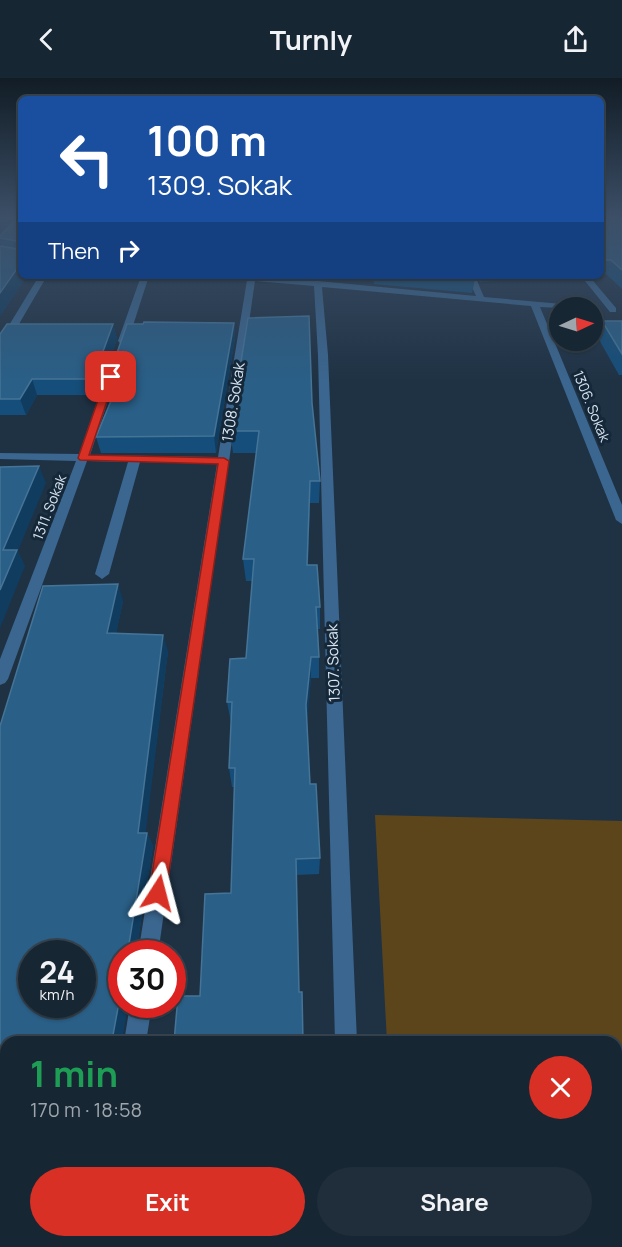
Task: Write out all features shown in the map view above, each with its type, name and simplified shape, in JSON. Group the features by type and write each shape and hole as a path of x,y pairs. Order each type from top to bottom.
{"street":[{"path":"0,348 41,279"},
{"name":"1311. Sokak","path":"0,679 83,458 144,279"},
{"name":"1308. Sokak","path":"150,940 224,461 245,279"},
{"path":"266,279 549,305"},
{"path":"358,279 359,288"},
{"path":"472,279 481,298"},
{"path":"588,279 618,311"},
{"name":"1307. Sokak","path":"318,284 346,1036"},
{"name":"1306. Sokak","path":"534,303 622,520"},
{"path":"603,309 618,311"},
{"path":"0,456 224,461"},
{"path":"102,574 135,459"},
{"path":"136,1036 139,1018"}],"shaded area":[{"path":"375,815 622,821 622,1036 387,1036"}],"building":[{"path":"0,273 14,273 0,293"},
{"path":"309,316 312,403 320,481 310,481 307,565 317,565 320,607 316,607 319,657 311,657 306,705 310,784 316,784 320,858 296,859 299,992 302,992 303,1036 175,1036 176,1018 186,1018 186,996 200,996 205,894 231,893 235,768 229,768 232,702 227,702 230,659 246,658 254,559 243,559 259,431 230,431 248,318"},
{"path":"603,321 622,321 622,354 603,323"},
{"path":"144,322 234,323 214,436 96,437 120,379 108,379 127,324 143,324"},
{"path":"7,324 113,324 93,379 32,379 20,399 0,399 0,334"},
{"path":"39,466 3,550 17,550 0,590 0,467"},
{"path":"118,584 107,633 163,635 138,833 147,833 130,940 108,940 108,1018 116,1018 114,1036 0,1036 0,726 43,586"}],"route":[{"path":"111,377 83,458 224,461 158,893"}]}
